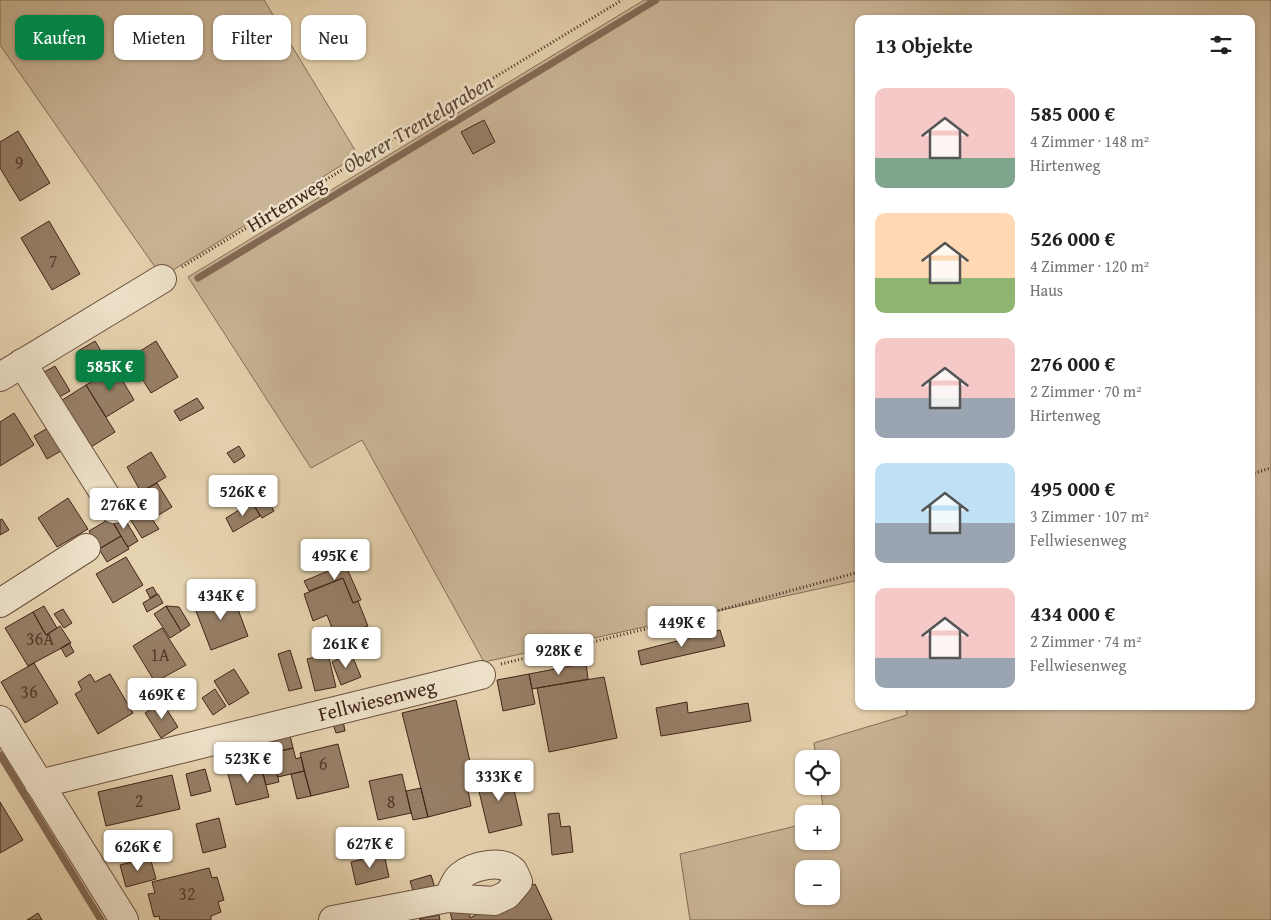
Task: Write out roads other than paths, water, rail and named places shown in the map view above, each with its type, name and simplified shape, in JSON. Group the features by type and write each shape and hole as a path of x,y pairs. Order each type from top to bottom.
{"street":[{"path":"114,508 11,370 162,279"},
{"path":"0,603 86,548"},
{"name":"Fellwiesenweg","path":"39,784 481,675"},
{"path":"0,720 124,920"},
{"path":"333,920 448,898"}],"waterway":[{"name":"Oberer Trentelgraben","path":"198,278 656,0"},
{"path":"0,755 101,920"}]}
